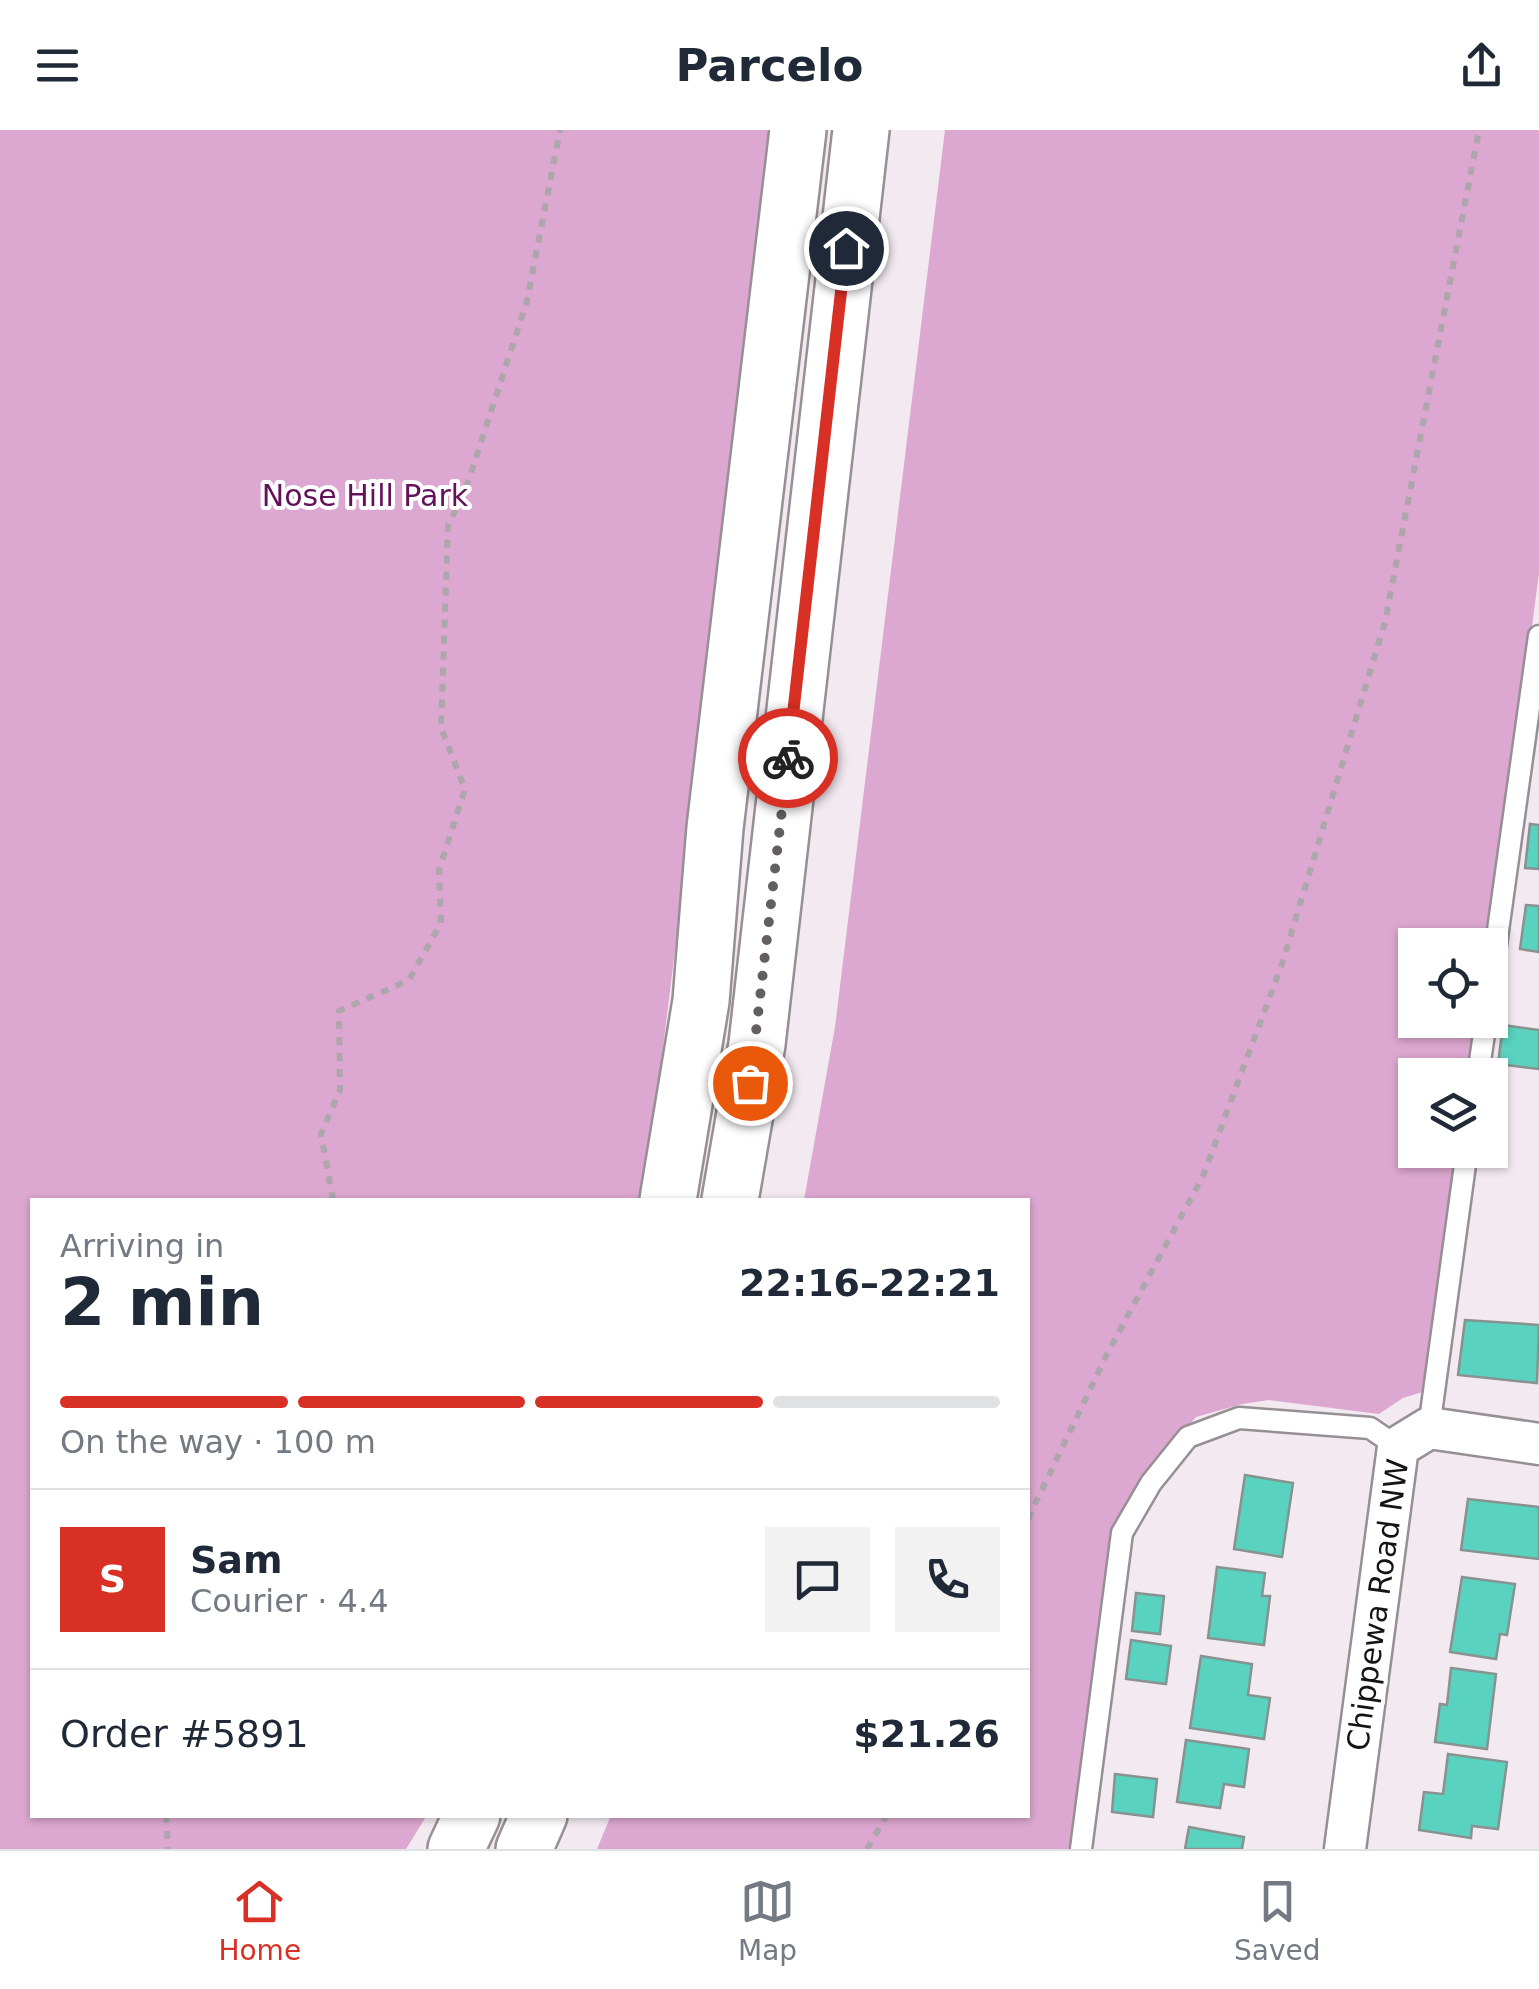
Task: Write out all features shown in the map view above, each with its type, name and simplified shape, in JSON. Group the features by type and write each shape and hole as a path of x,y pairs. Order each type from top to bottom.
{"main road":[{"path":"668,1198 701,1001 716,828 798,130"},
{"path":"730,1198 757,1044 861,130"},
{"path":"836,327 880,130"},
{"path":"456,1849 471,1818"},
{"path":"524,1849 538,1818"}],"street":[{"name":"Chippewa Road NW","path":"1345,1849 1413,1437 1539,1444"}],"lane":[{"path":"1498,928 1539,636"},
{"path":"1081,1849 1122,1534 1151,1483 1188,1438 1239,1418 1370,1428 1413,1437 1465,1168"}],"path":[{"path":"333,1198 321,1134 340,1090 338,1011 410,980 442,923 439,870 464,789 441,728 448,526 467,485 527,300 560,130"},
{"path":"1030,1514 1106,1356 1203,1176 1282,964 1384,622 1479,130"},
{"path":"166,1818 168,1849"},
{"path":"868,1849 885,1818"}],"green space":[{"name":"Nose Hill Park","path":"0,130 777,130 644,1198 30,1198 30,1818 425,1818 406,1849 0,1849"},
{"path":"945,130 1539,130 1539,573 1492,928 1398,928 1398,1038 1478,1038 1475,1058 1398,1058 1398,1168 1461,1168 1432,1389 1403,1398 1379,1414 1269,1400 1242,1404 1196,1417 1155,1464 1122,1526 1077,1849 597,1849 610,1818 1030,1818 1030,1198 804,1198 835,1027"}],"building":[{"path":"1530,824 1539,825 1539,869 1525,868"},
{"path":"1526,905 1539,906 1539,952 1520,949"},
{"path":"1508,1026 1539,1030 1539,1069 1508,1065 1508,1058 1499,1058 1501,1038 1508,1038"},
{"path":"1465,1320 1539,1325 1537,1383 1458,1375"},
{"path":"1245,1475 1293,1483 1282,1557 1234,1549"},
{"path":"1468,1499 1539,1507 1539,1559 1461,1550"},
{"path":"1217,1567 1265,1573 1262,1596 1270,1596 1264,1645 1208,1638"},
{"path":"1462,1577 1515,1584 1507,1635 1500,1634 1496,1659 1450,1652"},
{"path":"1136,1593 1164,1596 1160,1634 1132,1631"},
{"path":"1131,1640 1171,1646 1166,1684 1126,1679"},
{"path":"1201,1656 1252,1664 1248,1695 1270,1698 1264,1739 1190,1728"},
{"path":"1451,1668 1496,1674 1487,1749 1435,1742 1440,1704 1447,1705"},
{"path":"1186,1740 1249,1749 1244,1787 1224,1784 1220,1808 1177,1802"},
{"path":"1448,1754 1507,1762 1498,1829 1472,1826 1471,1838 1419,1830 1424,1792 1443,1794"},
{"path":"1115,1774 1157,1779 1153,1817 1112,1812"},
{"path":"1189,1827 1244,1837 1242,1849 1185,1849"}],"way so far":[{"path":"750,1083 788,758"}],"route":[{"path":"788,758 846,248"}]}
